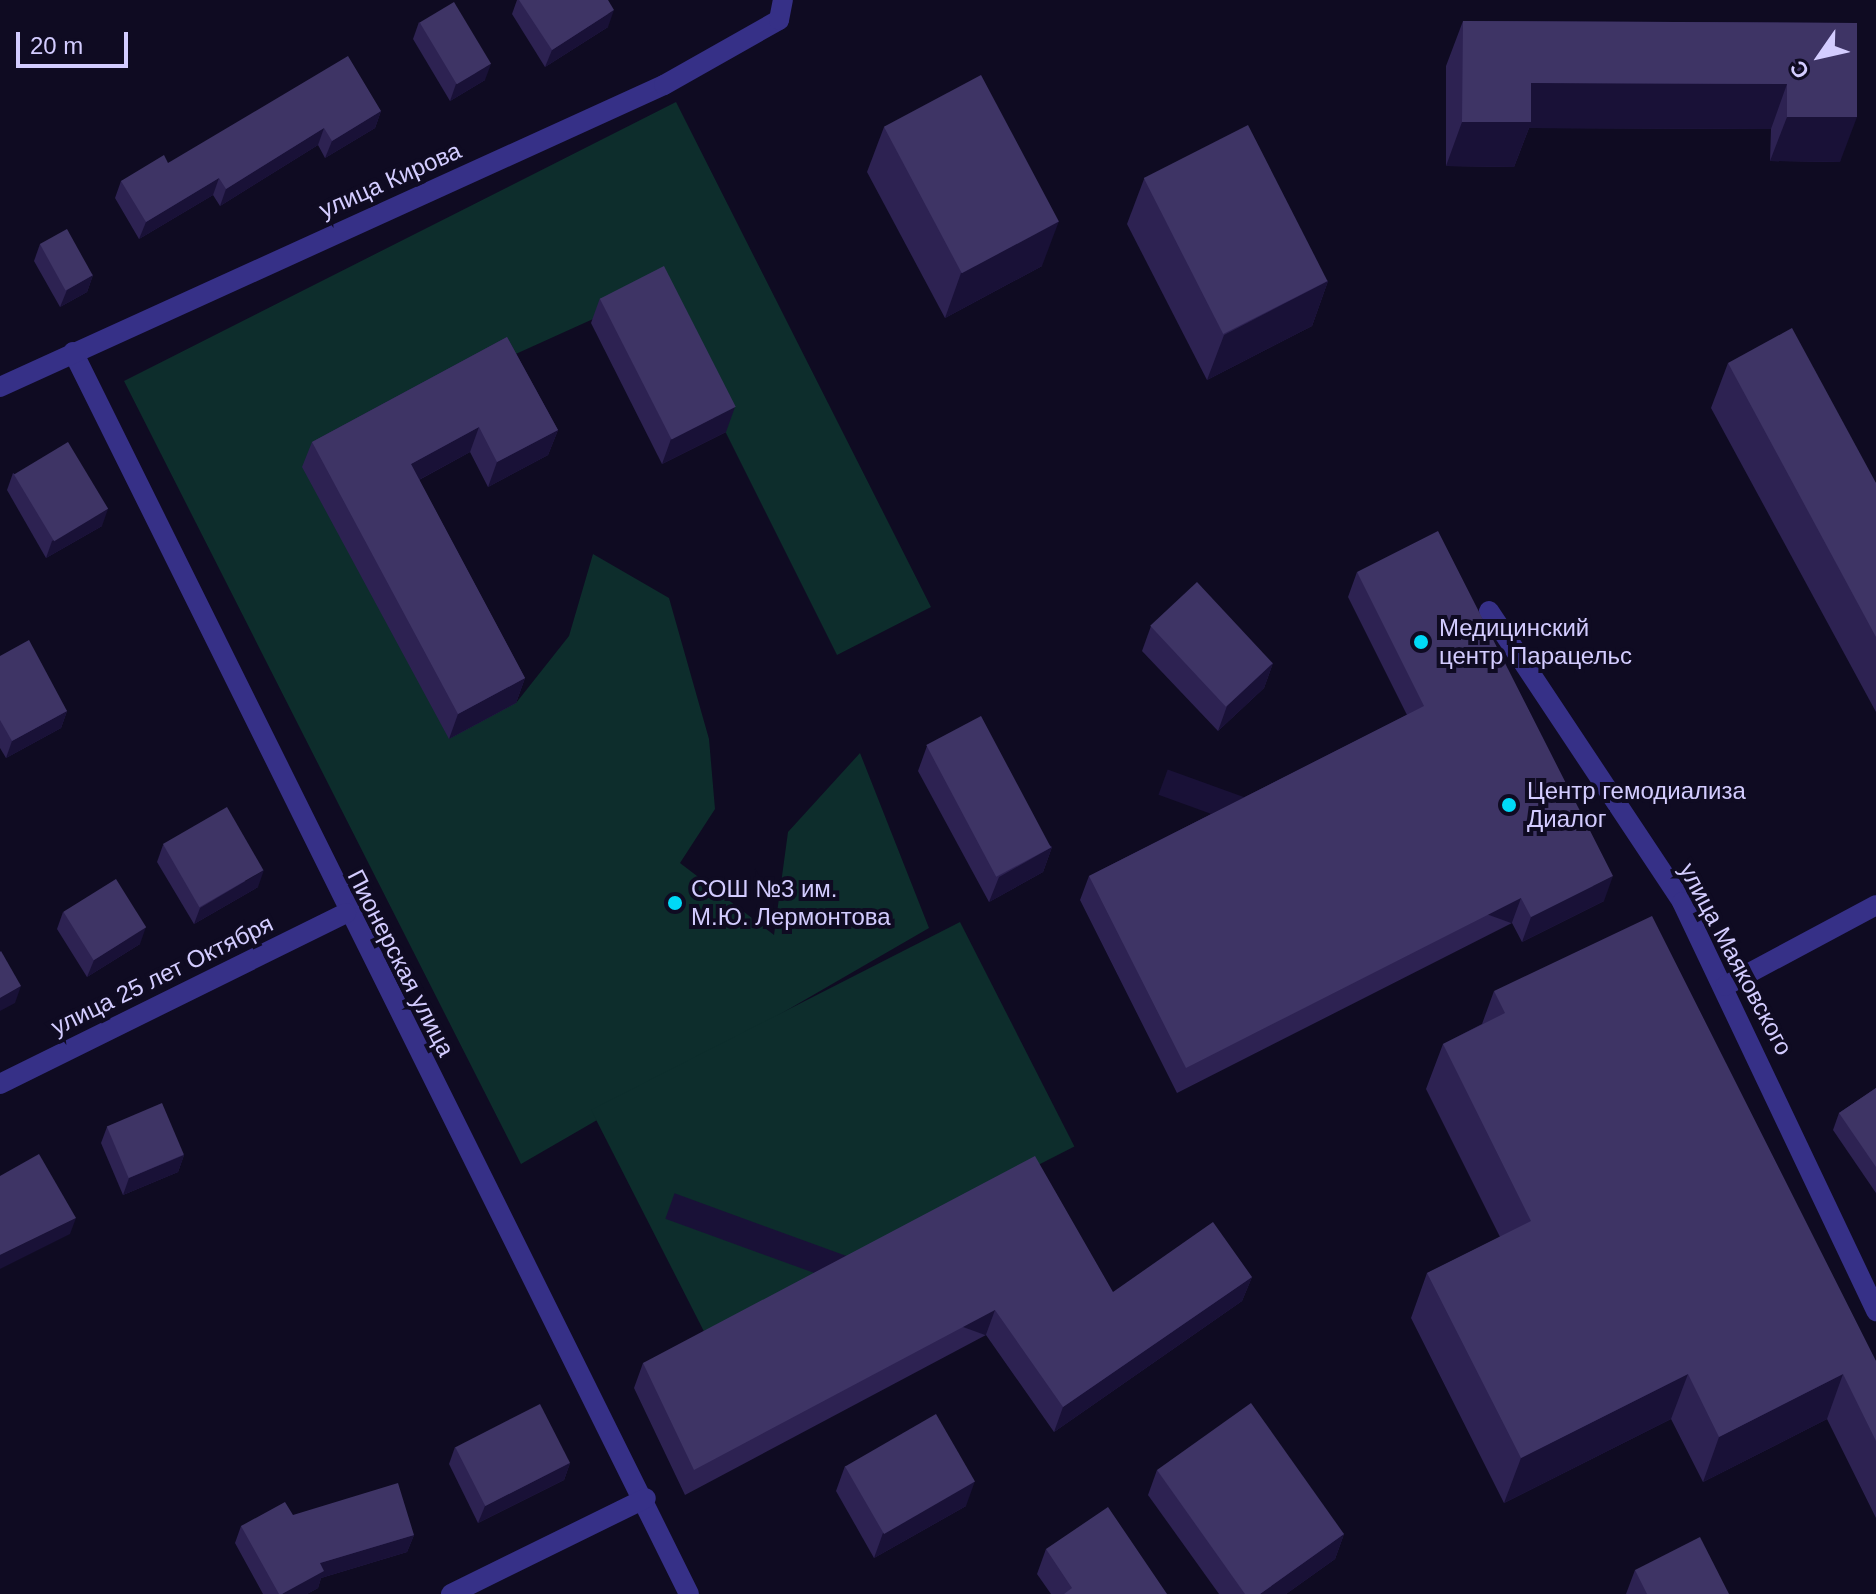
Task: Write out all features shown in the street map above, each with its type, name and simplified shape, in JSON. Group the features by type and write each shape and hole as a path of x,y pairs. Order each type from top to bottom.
{"street":[{"name":"улица Кирова","path":"0,387 664,85 779,20 783,0"},
{"name":"Пионерская улица","path":"73,352 346,913 646,1498 689,1594"},
{"name":"улица Маяковского","path":"1489,611 1682,902 1725,986 1876,1311"},
{"path":"1725,986 1876,905"},
{"name":"улица 25 лет Октября","path":"0,1084 346,913"},
{"path":"451,1594 646,1498"}],"green space":[{"path":"676,102 931,607 837,655 655,291 498,362 303,467 516,703 569,636 593,554 669,598 709,739 715,809 680,863 774,935 788,832 860,753 929,928 521,1164 124,381"},
{"path":"960,922 1074,1147 706,1334 591,1110"}],"building":[{"path":"519,0 608,0 614,10 552,50"},
{"path":"454,2 491,64 457,84 420,23"},
{"path":"1463,21 1857,23 1857,117 1787,117 1787,84 1531,83 1531,122 1462,122"},
{"path":"348,56 381,111 332,141 324,128 226,189 219,178 146,222 121,181 164,155 168,163"},
{"path":"981,75 1059,222 962,273 884,127"},
{"path":"1248,125 1327,281 1223,334 1144,178"},
{"path":"67,229 93,275 66,290 40,244"},
{"path":"664,266 736,407 672,439 600,299"},
{"path":"1792,328 1876,483 1876,637 1728,363"},
{"path":"507,337 558,430 497,462 479,427 411,464 525,678 458,714 312,442"},
{"path":"68,442 108,509 54,541 14,474"},
{"path":"1438,531 1613,876 1531,917 1521,898 1186,1068 1089,876 1424,706 1357,572"},
{"path":"1197,582 1273,663 1226,707 1150,626"},
{"path":"29,640 67,711 12,741 0,720 0,656"},
{"path":"981,716 1051,848 996,877 926,745"},
{"path":"227,807 264,870 199,907 163,844"},
{"path":"116,879 146,927 94,960 63,912"},
{"path":"1652,916 1876,1361 1876,1441 1843,1374 1719,1437 1688,1374 1521,1458 1427,1273 1531,1221 1443,1044 1505,1013 1494,991"},
{"path":"0,952 21,986 0,998"},
{"path":"1876,1088 1876,1167 1839,1113"},
{"path":"162,1103 184,1155 129,1178 107,1126"},
{"path":"39,1154 76,1218 0,1255 0,1176"},
{"path":"1035,1156 1113,1292 1213,1222 1252,1277 1063,1407 995,1310 694,1470 643,1363"},
{"path":"1251,1403 1344,1534 1260,1594 1245,1594 1157,1470"},
{"path":"540,1404 570,1463 485,1506 455,1447"},
{"path":"936,1414 975,1482 884,1534 845,1466"},
{"path":"398,1483 414,1535 320,1563 324,1571 282,1594 279,1594 241,1526 285,1502 293,1515"},
{"path":"1108,1507 1167,1594 1064,1594 1072,1588 1046,1549"},
{"path":"1700,1537 1729,1594 1647,1594 1635,1570"}],"place":[{"name":"Медицинский центр Парацельс","path":"1421,642"},
{"name":"Центр гемодиализа Диалог","path":"1509,805"},
{"name":"СОШ №3 им. М.Ю. Лермонтова","path":"675,903"}]}
